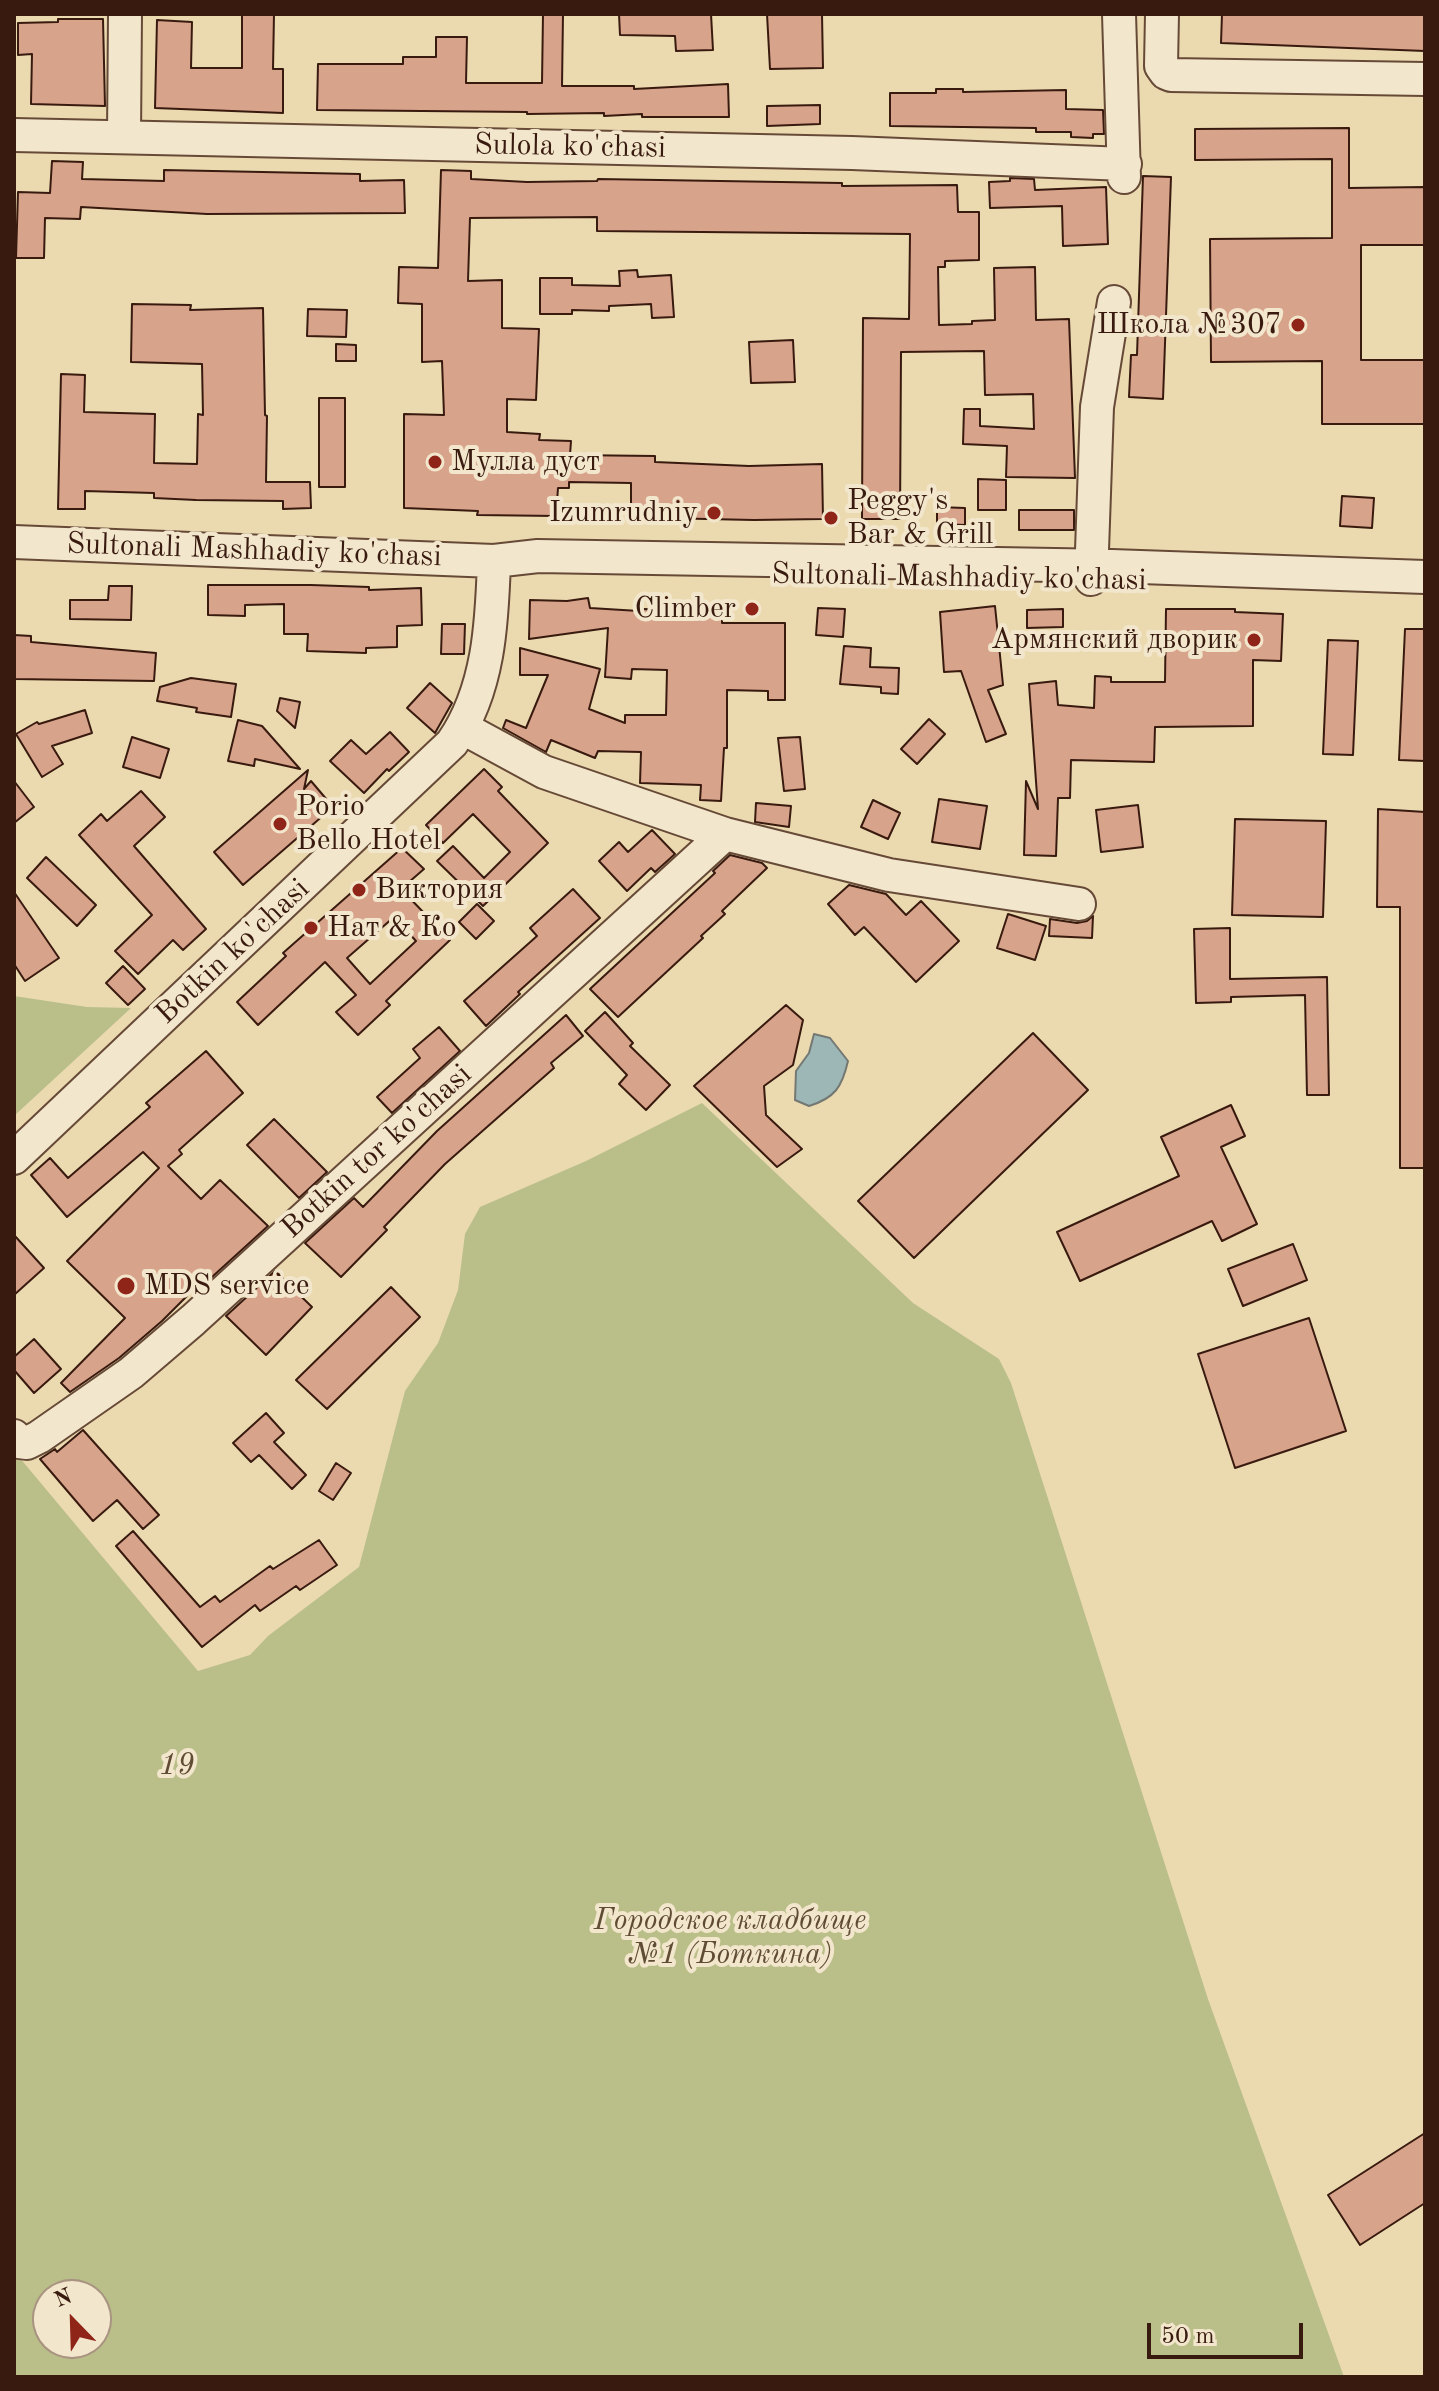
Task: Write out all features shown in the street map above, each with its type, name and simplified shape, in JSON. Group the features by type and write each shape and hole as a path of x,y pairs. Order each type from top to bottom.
{"street":[{"path":"124,136 125,14"},
{"name":"Sulola ko'chasi","path":"14,135 852,153 1124,170 1119,14"},
{"path":"1162,14 1161,66 1171,75 1425,79"},
{"path":"1091,573 1097,407 1114,302"},
{"name":"Sultonali Mashhadiy ko'chasi","path":"14,542 494,561 538,556 1091,573 1425,589"},
{"name":"Botkin ko'chasi","path":"14,1158 441,756 463,728 480,685 494,561"},
{"name":"Sultonali Mashhadiy ko'chasi","path":"1091,573 1425,577"},
{"path":"463,728 544,772 725,834 889,875 1079,904"},
{"name":"Botkin tor ko'chasi","path":"14,1436 19,1442 27,1443 39,1437 131,1373 183,1329 725,834"}],"green space":[{"path":"14,996 87,1007 131,1008 14,1116"},
{"name":"Городское кладбище №1 (Боткина)","path":"702,1103 913,1303 999,1359 1011,1383 1208,1999 1344,2377 14,2377 14,1451 198,1671 250,1655 268,1636 359,1567 405,1391 438,1343 458,1290 465,1234 480,1207 586,1161"}],"water":[{"path":"814,1034 830,1038 848,1061 836,1090 809,1106 795,1100 796,1071 809,1053"}],"building":[{"path":"242,14 274,14 273,69 283,69 283,113 155,108 157,20 192,22 191,68 242,68"},
{"path":"543,14 563,14 562,86 634,86 634,89 728,84 729,117 317,110 318,64 403,64 403,57 436,57 436,37 467,37 466,83 542,83"},
{"path":"619,14 711,14 713,50 676,51 675,36 620,35"},
{"path":"767,14 822,14 823,68 770,69"},
{"path":"1222,14 1425,14 1425,51 1221,43"},
{"path":"58,19 103,19 105,106 31,104 32,54 18,55 18,23 58,22"},
{"path":"936,89 963,89 963,92 1066,90 1066,109 1103,110 1104,134 1093,134 1093,138 1071,137 1071,132 1036,132 1036,128 890,126 890,93 936,93"},
{"path":"820,105 820,124 767,126 767,106"},
{"path":"1349,128 1349,188 1425,187 1425,245 1361,245 1361,360 1425,360 1425,424 1322,424 1322,361 1211,362 1210,239 1332,238 1332,159 1195,160 1195,129"},
{"path":"52,161 83,162 82,179 164,181 164,170 360,174 360,181 404,180 405,213 207,214 81,207 80,219 45,218 44,258 16,258 18,192 50,193"},
{"path":"441,170 471,171 471,179 527,182 598,179 842,183 842,186 957,185 958,212 979,212 979,260 945,261 945,267 938,267 939,325 995,320 994,268 1035,267 1036,320 1069,319 1075,478 1006,477 1007,446 963,444 964,409 980,409 980,426 1034,429 1033,394 985,395 984,351 901,352 900,519 862,519 863,318 909,319 910,234 597,231 597,217 470,218 468,281 502,280 502,328 539,329 536,400 507,399 507,432 540,434 539,440 571,441 570,455 655,456 655,462 749,466 822,464 823,519 660,518 660,506 631,506 631,483 569,482 569,488 558,488 556,516 477,515 478,511 404,508 404,414 444,415 442,361 422,362 422,304 398,303 399,267 438,268"},
{"path":"1143,176 1171,177 1163,399 1129,397 1131,355 1137,355"},
{"path":"1010,178 1034,179 1035,190 1106,187 1108,244 1063,246 1062,206 990,208 989,182 1010,181"},
{"path":"637,270 638,277 671,275 674,317 652,318 651,304 609,306 609,311 572,310 572,314 540,314 540,278 572,278 572,285 620,286 619,271"},
{"path":"132,304 191,305 190,310 263,308 266,482 310,482 311,508 283,509 283,501 154,498 154,493 85,491 85,509 58,509 61,374 85,375 84,412 155,414 154,463 197,464 198,414 203,415 202,364 131,362"},
{"path":"308,309 347,310 346,337 307,336"},
{"path":"793,340 795,382 751,383 749,342"},
{"path":"336,344 356,345 356,361 336,361"},
{"path":"319,398 345,398 345,487 319,487"},
{"path":"978,479 1006,480 1006,510 978,510"},
{"path":"1342,496 1374,498 1372,528 1340,526"},
{"path":"937,507 965,508 965,525 937,524"},
{"path":"1019,510 1074,510 1074,530 1019,530"},
{"path":"208,585 311,585 369,587 369,590 421,588 422,625 397,626 397,647 366,648 366,653 307,651 308,634 284,634 284,604 245,605 245,616 208,615"},
{"path":"109,586 132,586 131,620 70,619 70,600 108,600"},
{"path":"588,598 590,608 722,610 722,623 785,623 785,700 768,700 768,691 727,690 727,748 724,748 721,801 700,800 701,785 640,783 641,752 598,751 595,758 551,740 546,752 503,728 506,720 526,728 548,675 520,675 520,648 600,669 589,709 625,723 625,715 666,715 667,670 632,669 631,679 605,677 608,628 529,639 530,600"},
{"path":"995,606 1003,685 988,690 1006,734 986,742 961,671 944,672 940,612"},
{"path":"818,608 845,609 843,637 816,635"},
{"path":"1063,609 1063,627 1027,628 1027,610"},
{"path":"1166,609 1235,609 1235,612 1283,614 1281,661 1253,660 1253,726 1155,727 1154,762 1071,760 1070,798 1058,798 1056,856 1024,855 1026,781 1038,809 1029,684 1056,681 1058,705 1094,708 1095,676 1111,677 1111,682 1165,682"},
{"path":"442,624 465,624 464,654 441,654"},
{"path":"1405,629 1425,629 1425,761 1399,760"},
{"path":"14,635 31,636 31,642 156,653 154,681 14,679"},
{"path":"1328,640 1358,641 1353,755 1323,754"},
{"path":"844,646 871,648 870,667 899,668 898,694 881,693 881,687 840,684"},
{"path":"191,678 236,684 231,717 196,712 197,708 157,701 160,687"},
{"path":"430,683 452,703 435,733 407,708"},
{"path":"280,698 300,702 295,728 277,711"},
{"path":"85,710 92,733 52,746 63,764 42,777 16,734 37,722 39,724"},
{"path":"929,719 945,734 917,764 901,749"},
{"path":"238,720 262,726 300,769 255,759 254,766 228,761"},
{"path":"390,732 409,752 364,793 330,761 351,740 366,754"},
{"path":"132,737 169,749 160,778 123,767"},
{"path":"800,737 805,789 784,791 778,738"},
{"path":"484,769 502,787 498,791 548,843 483,906 437,861 453,846 484,878 510,852 473,814 443,843 426,825"},
{"name":"Porio Bello Hotel","path":"308,770 304,789 311,781 333,807 243,885 214,852"},
{"path":"14,781 34,807 14,823"},
{"path":"141,791 165,817 134,846 206,929 183,950 173,940 138,974 115,951 152,915 79,835 101,814 107,821"},
{"path":"939,799 987,806 980,849 932,842"},
{"path":"873,800 900,813 888,839 861,827"},
{"path":"756,803 791,806 789,827 755,822"},
{"path":"1138,805 1143,847 1101,852 1096,810"},
{"path":"1378,809 1425,812 1425,1168 1400,1168 1400,907 1377,907"},
{"path":"1235,819 1326,821 1323,917 1232,915"},
{"path":"652,830 675,854 655,872 651,868 627,891 599,861 619,842 628,852"},
{"path":"402,848 424,869 401,889 450,940 386,1001 390,1005 358,1035 336,1012 356,995 325,962 258,1025 237,1002 286,956 283,953","holes":["394,917 416,941 370,984 347,958"]},
{"path":"730,855 762,863 767,868 722,911 725,914 701,936 703,938 618,1017 590,989 715,873 713,871"},
{"path":"46,857 96,905 77,926 27,878"},
{"path":"849,885 886,894 906,915 921,901 959,941 916,982 864,927 855,935 828,904"},
{"path":"573,889 600,918 518,992 520,994 486,1026 464,1001 537,936 530,928"},
{"path":"14,892 59,958 25,981 14,964"},
{"path":"477,904 494,921 476,939 459,922"},
{"path":"1008,914 1046,926 1035,960 997,948"},
{"path":"1093,916 1092,938 1049,936 1050,919 1077,923"},
{"path":"1230,928 1230,979 1327,977 1329,1095 1307,1095 1305,995 1231,997 1231,1002 1196,1003 1194,929"},
{"path":"123,966 145,989 128,1005 106,983"},
{"path":"786,1005 803,1020 793,1065 764,1086 766,1115 802,1149 777,1167 694,1086"},
{"path":"605,1012 633,1043 630,1046 670,1085 646,1110 619,1084 627,1075 585,1031"},
{"path":"566,1015 583,1036 551,1063 554,1068 445,1164 341,1277 305,1243 354,1198 363,1207 437,1131"},
{"path":"439,1027 460,1051 392,1113 377,1097 420,1058 413,1049"},
{"path":"1033,1033 1088,1090 914,1258 858,1201"},
{"path":"206,1051 243,1093 179,1150 182,1154 168,1166 201,1199 220,1180 268,1226 119,1358 70,1392 61,1383 125,1318 67,1261 159,1168 143,1152 67,1217 31,1175 50,1158 68,1178 150,1107 146,1103"},
{"path":"1231,1105 1245,1136 1221,1147 1257,1224 1222,1241 1212,1221 1080,1281 1057,1232 1179,1176 1161,1137"},
{"path":"274,1119 327,1172 299,1198 247,1145"},
{"path":"14,1235 44,1268 14,1295"},
{"path":"1293,1244 1307,1280 1243,1306 1228,1269"},
{"path":"275,1271 312,1307 266,1355 226,1316"},
{"path":"391,1287 420,1317 327,1409 296,1380"},
{"path":"1309,1318 1346,1431 1235,1468 1198,1354"},
{"path":"34,1339 61,1369 34,1393 14,1370 14,1357"},
{"path":"266,1413 284,1433 274,1442 306,1475 292,1489 259,1455 251,1462 233,1443"},
{"path":"83,1430 159,1515 143,1529 117,1500 93,1521 40,1459 55,1449 57,1452"},
{"path":"336,1463 351,1473 333,1500 319,1491"},
{"path":"133,1531 200,1607 215,1596 220,1602 270,1566 273,1569 319,1540 337,1565 300,1590 296,1586 260,1611 255,1605 202,1647 116,1546"},
{"path":"1425,2133 1425,2203 1360,2245 1328,2195"}],"place":[{"name":"Школа №307","path":"1298,325"},
{"name":"Мулла дуст","path":"435,462"},
{"name":"Izumrudniy","path":"714,513"},
{"name":"Peggy's Bar & Grill","path":"831,518"},
{"name":"Climber","path":"752,609"},
{"name":"Армянский дворик","path":"1254,640"},
{"name":"Porio Bello Hotel","path":"280,824"},
{"name":"Виктория","path":"359,890"},
{"name":"Нат & Ко","path":"311,928"},
{"name":"MDS service","path":"126,1286"}],"park label":[{"name":"19","path":"177,1766"}]}
